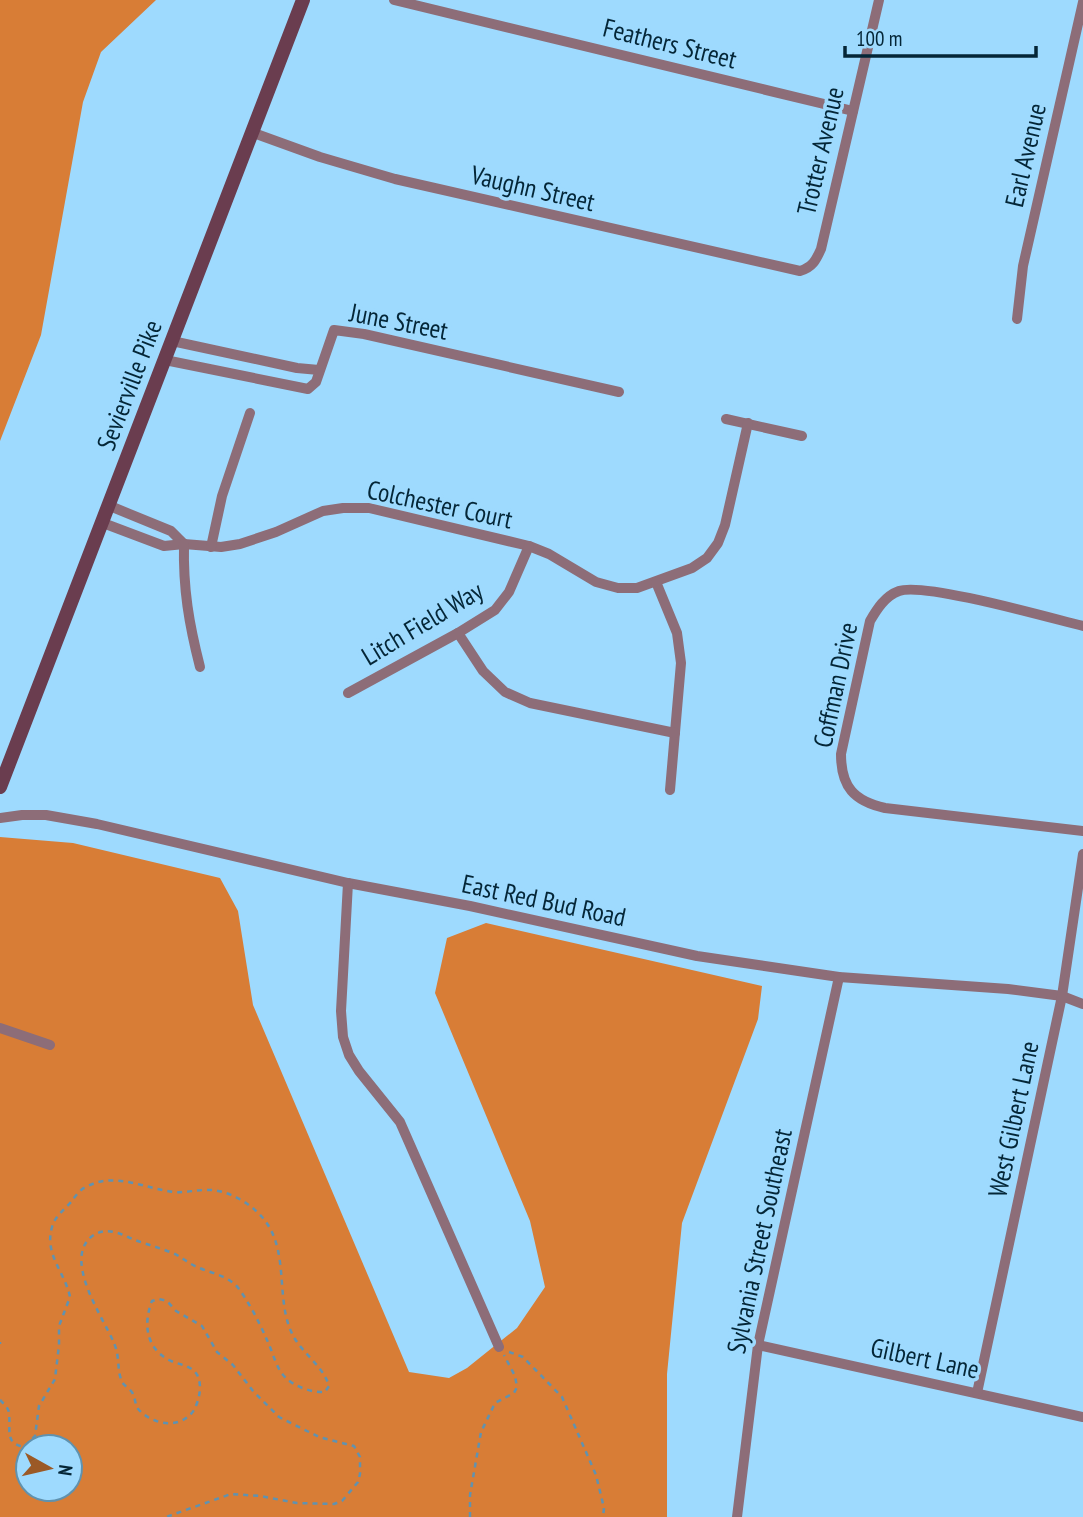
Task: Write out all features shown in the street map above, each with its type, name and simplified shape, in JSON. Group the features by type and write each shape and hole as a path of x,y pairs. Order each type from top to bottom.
{"street":[{"name":"Sevierville Pike","path":"0,787 303,0"},
{"name":"Feathers Street","path":"394,0 853,111"},
{"name":"Trotter Avenue","path":"809,268 821,249 879,0"},
{"name":"Earl Avenue","path":"1017,319 1023,267 1083,2"},
{"name":"Vaughn Street","path":"251,132 320,158 395,179 789,270 809,268"},
{"name":"June Street","path":"319,370 334,330 365,334 620,392"},
{"path":"164,360 308,389 316,382 319,370 297,368 172,341"},
{"path":"211,547 222,496 250,413"},
{"path":"726,418 802,436"},
{"name":"Colchester Court","path":"110,506 171,531 184,544 211,547 240,544 323,511 369,508 529,546 549,554 596,582 618,588 637,588 692,569 707,558 718,543 725,525 748,424"},
{"path":"103,523 164,546 184,544 183,586 188,621 200,667"},
{"name":"Litch Field Way","path":"348,693 458,634 495,610 509,592 529,546"},
{"path":"656,582 677,633 681,663 670,790"},
{"name":"Coffman Drive","path":"1083,626 940,593 912,588 898,591 878,607 870,621 841,754 841,770 847,786 868,804 1083,831"},
{"path":"458,634 483,671 505,692 530,703 675,733"},
{"name":"East Red Bud Road","path":"0,818 22,815 64,817 348,883 470,906 697,956 839,976 1008,989 1062,996 1083,1004"},
{"name":"West Gilbert Lane","path":"977,1393 1062,996 1083,854"},
{"path":"348,883 341,1011 343,1037 349,1055 359,1071 400,1122 499,1347"},
{"name":"Sylvania Street Southeast","path":"737,1517 758,1345 839,976"},
{"path":"0,1028 50,1045"},
{"name":"Gilbert Lane","path":"758,1345 1083,1417"}],"path":[{"path":"0,1400 8,1410 10,1439 15,1445 24,1447 37,1432 39,1406 55,1379 59,1326 70,1297 52,1256 52,1225 80,1191 87,1186 103,1182 132,1182 176,1192 217,1191 245,1203 261,1216 273,1236 280,1255 286,1307 295,1338 304,1354 327,1376 329,1386 324,1392 314,1393 286,1378 235,1285 191,1265 171,1252 105,1230 95,1234 85,1244 82,1266 99,1316 118,1353 120,1378 133,1393 137,1408 157,1423 181,1420 192,1412 199,1397 198,1375 190,1368 170,1361 159,1353 153,1347 146,1328 152,1301 167,1301 176,1311 202,1326 218,1352 279,1417 319,1437 354,1446 360,1457 358,1482 342,1501 334,1504 296,1503 231,1494 166,1517"},
{"path":"470,1517 470,1495 481,1432 495,1403 514,1393 517,1387 515,1376 499,1347"},
{"path":"499,1347 523,1357 562,1397 596,1475 604,1508 603,1517"}],"shaded area":[{"path":"0,0 156,0 101,52 83,102 41,335 0,441"},
{"path":"0,837 73,843 220,878 238,911 253,1005 409,1372 449,1378 467,1368 517,1328 545,1287 530,1221 435,993 447,938 486,923 762,986 758,1019 682,1223 667,1374 667,1517 0,1517"}]}
